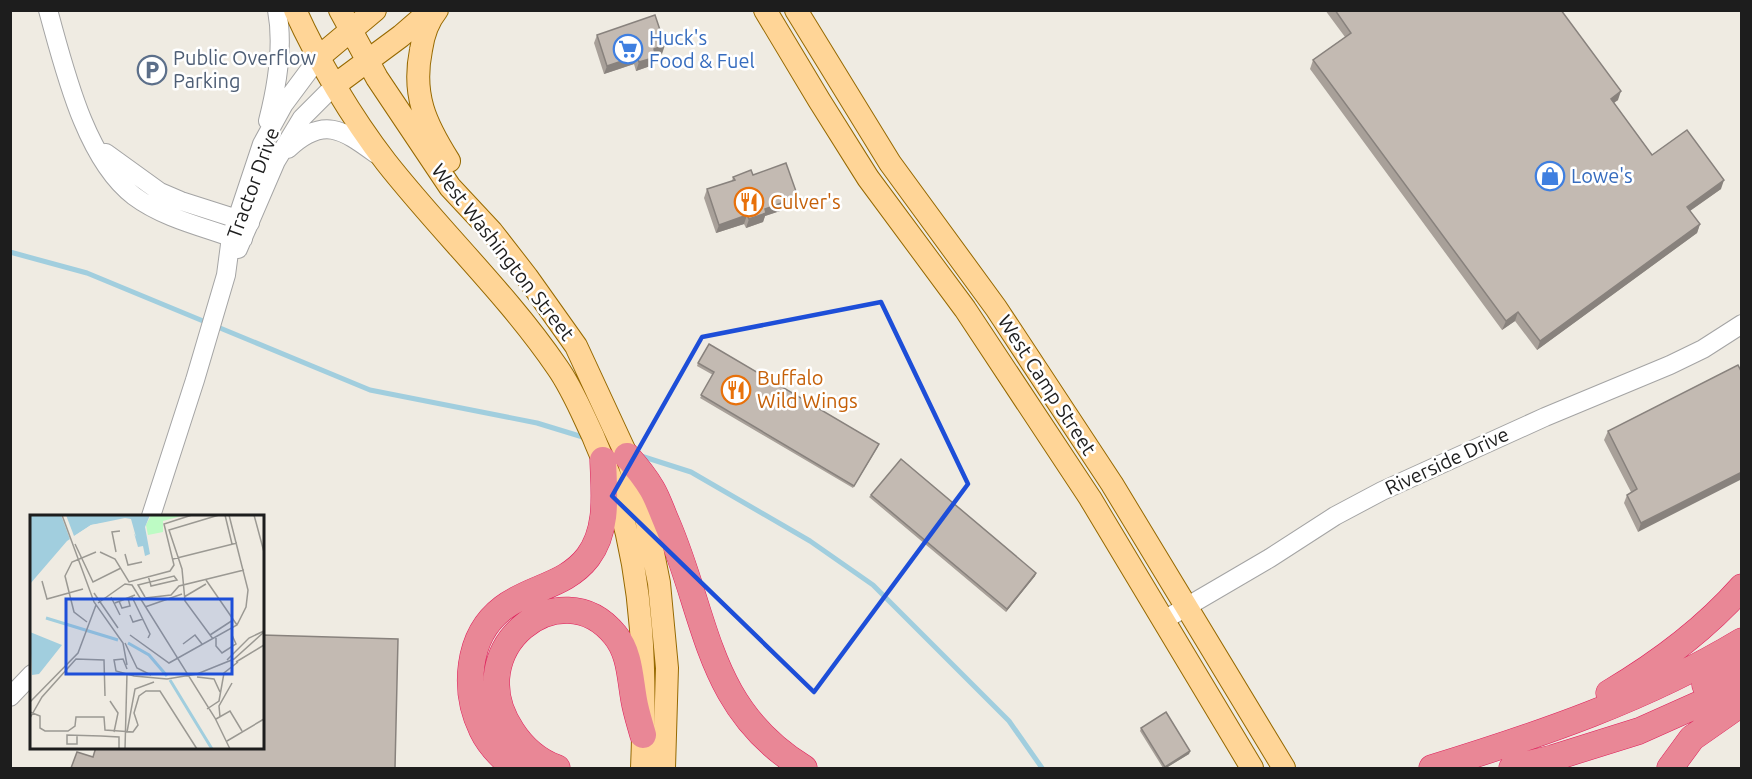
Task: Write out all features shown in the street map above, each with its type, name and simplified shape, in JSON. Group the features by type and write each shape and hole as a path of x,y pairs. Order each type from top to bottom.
{"highway":[{"path":"514,768 487,739 477,716 470,683 475,649 485,628 504,608 560,581 590,555 612,510 606,498 615,458 652,489 657,522 685,567 713,658 730,695 757,732 779,752 804,768"},
{"path":"1498,747 1570,715 1631,680 1687,640 1742,587"},
{"path":"557,768 532,754 519,740 501,712 496,694 499,662 508,641 519,629 539,617 560,611 580,612 598,619 615,635 624,649 629,666 634,701 644,735"},
{"path":"1432,768 1498,747 1618,703 1742,641"},
{"path":"1553,758 1626,725 1742,665"},
{"path":"1512,768 1553,758 1648,728 1742,685"},
{"path":"1670,768 1692,738 1742,703"},
{"path":"1413,768 1461,759"}],"main road":[{"name":"West Washington Street","path":"295,10 335,85 386,161 505,298 559,370 579,406 615,458"},
{"name":"Tractor Drive","path":"320,57 343,27 375,10"},
{"name":"Tractor Drive","path":"335,85 431,10"},
{"path":"437,10 426,32 418,64 418,89 423,113 438,144 492,232"},
{"name":"West Camp Street","path":"765,10 865,172 970,316 1090,498 1252,768"},
{"name":"West Camp Street","path":"796,10 890,163 996,308 1060,404 1134,519 1284,768"},
{"name":"West Washington Street","path":"343,27 362,65 450,187 492,232 576,346 589,374 615,458"},
{"path":"612,510 629,541 641,619 644,652 642,768"},
{"path":"657,522 659,583 667,668 664,768"}],"street":[{"path":"48,10 70,87 85,126 102,150 147,184 241,230"},
{"path":"262,144 277,83 281,41 277,10"},
{"name":"Tractor Drive","path":"151,515 241,230 262,144 284,104 320,57"},
{"name":"Tractor Drive","path":"241,230 276,161 302,118 335,85"},
{"path":"276,161 298,140 315,130 327,128 344,132 386,161"},
{"name":"Riverside Drive","path":"1164,620 1335,516 1382,491 1545,417 1670,365 1703,349 1742,324"},
{"path":"10,697 30,676"}],"highlighted area":[{"path":"881,302 968,484 814,692 612,496 702,337"}],"building":[{"name":"Lowe's","path":"1335,10 1561,10 1621,91 1611,99 1652,155 1687,130 1724,180 1687,207 1700,224 1540,341 1518,312 1506,321 1313,60 1351,33"},
{"name":"Huck's Food & Fuel","path":"655,15 665,45 654,49 656,57 639,62 637,56 607,66 597,35"},
{"name":"Culver's","path":"786,163 798,197 765,209 766,213 749,219 747,215 719,225 707,189 735,180 733,177 751,170 753,175"},
{"path":"709,344 879,444 854,486 701,395 714,372 698,363"},
{"path":"1738,365 1742,373 1742,472 1641,523 1627,495 1637,489 1608,431"},
{"path":"901,459 1036,573 1007,609 871,495"},
{"path":"264,635 398,639 395,768 71,768 77,752 93,757 95,749 264,749"},
{"path":"1166,712 1190,751 1165,767 1141,728"}],"waterway":[{"path":"10,252 87,273 370,390 537,423 586,438"},
{"path":"641,456 691,472 810,541 873,585 1009,721 1042,768"}],"place":[{"name":"Huck's Food & Fuel","path":"628,49"},
{"name":"Public Overflow Parking","path":"152,70"},
{"name":"Lowe's","path":"1550,176"},
{"name":"Culver's","path":"749,202"},
{"name":"Buffalo Wild Wings","path":"736,390"}]}
